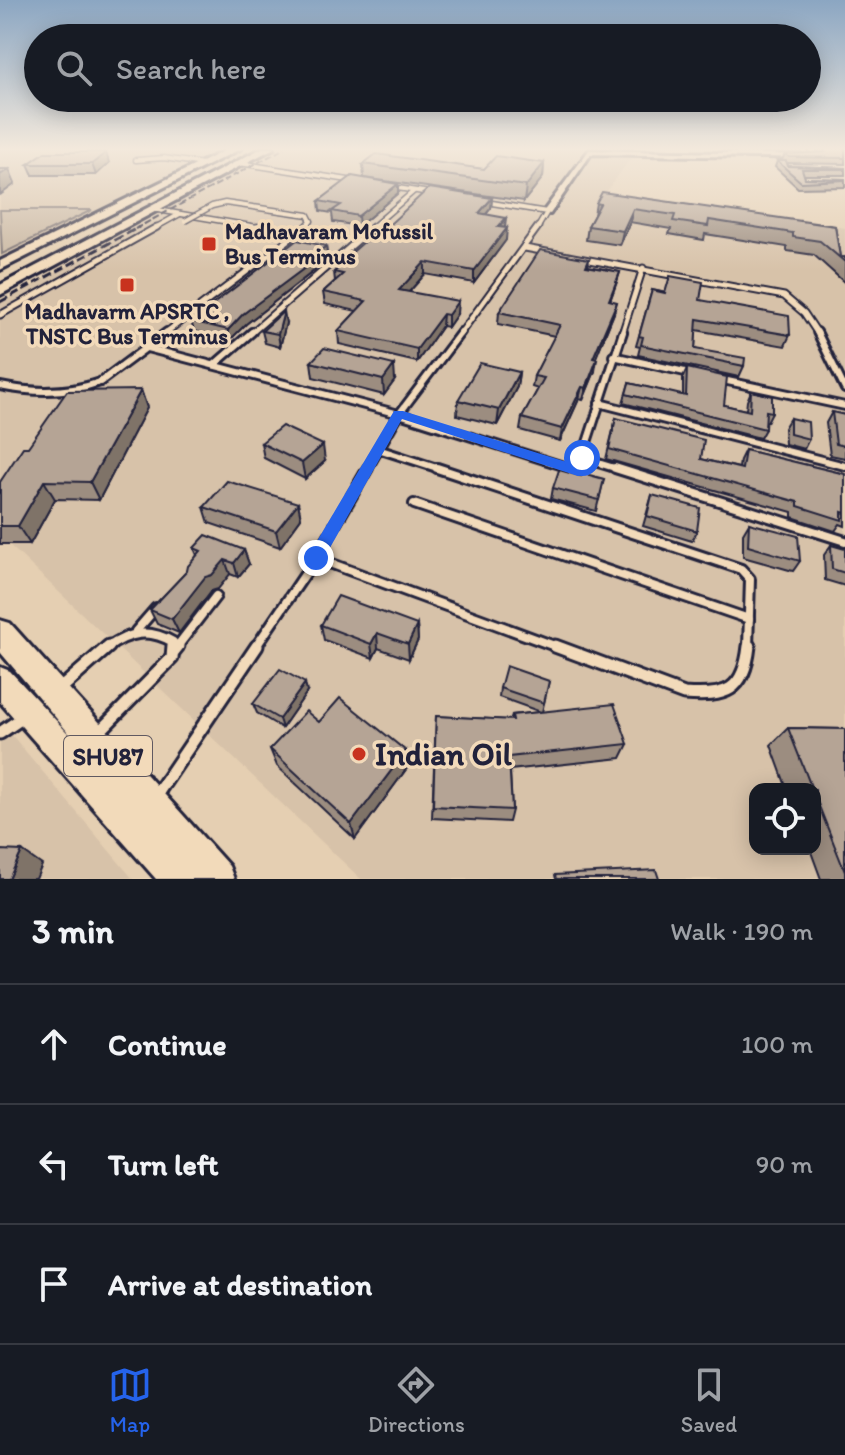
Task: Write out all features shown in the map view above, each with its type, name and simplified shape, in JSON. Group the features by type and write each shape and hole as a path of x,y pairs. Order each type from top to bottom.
{"main road":[{"path":"3,262 152,189"},
{"path":"0,275 170,189"},
{"path":"0,284 182,189"},
{"path":"0,291 190,189"},
{"name":"SHU87","path":"0,632 42,704 180,879"},
{"name":"SHU87","path":"0,681 42,704 93,739 216,879"}],"street":[{"path":"547,212 563,189"}],"lane":[{"path":"403,189 444,195"},
{"path":"214,365 414,191"},
{"path":"150,804 316,558 399,414 525,248 547,212 473,200"},
{"path":"0,386 32,392 75,391 100,382 311,221 308,215 239,203 212,206 185,221"},
{"path":"152,209 297,234"},
{"path":"0,315 180,214"},
{"path":"525,248 772,292 794,301 805,314 845,389"},
{"path":"147,348 399,414 578,471 643,268"},
{"path":"613,356 845,406"},
{"path":"599,403 845,466"},
{"path":"316,558 684,694 709,695 733,689 747,670 750,579 741,569 378,449"},
{"path":"582,458 845,541"},
{"path":"414,504 749,619"},
{"path":"174,651 216,596"},
{"path":"136,631 164,599"},
{"path":"0,733 42,704 123,637 136,631 152,630 164,634 173,642 172,658 93,739"}],"shaded area":[{"path":"0,189 141,189 0,259"},
{"path":"203,189 608,189 606,192 845,228 845,879 361,879 0,536 0,304"},
{"path":"0,210 92,210 2,254"},
{"path":"0,721 133,879 0,879"}],"building":[{"path":"335,189 392,189 358,216 332,211 341,205 319,201"},
{"path":"428,189 492,198 479,213 506,218 498,227 507,228 474,271 425,262 399,290 458,301 448,315 443,314 417,349 338,331 366,301 323,292 343,274 334,272 352,256 349,255 373,234 378,235"},
{"path":"602,192 835,226 840,257 845,257 845,262 820,241 793,237 793,233 709,220 708,226 673,221 675,215 633,209 623,231 588,226 600,204 596,203"},
{"path":"297,240 326,246 308,260 314,261 243,314 228,330 191,321"},
{"path":"540,250 589,259 586,266 620,272 609,300 617,302 593,358 597,359 586,388 582,387 562,429 522,418 544,378 534,376 560,325 499,312"},
{"path":"670,276 703,282 700,300 789,316 790,335 697,319 695,349 745,358 744,366 641,345 643,337 639,336 652,290 665,293"},
{"path":"284,311 278,334 262,331"},
{"path":"324,348 394,365 383,380 311,362"},
{"path":"480,363 519,372 499,410 458,400"},
{"path":"687,368 727,377 724,405 750,411 751,391 772,396 772,412 766,411 765,429 626,394 629,383 686,396"},
{"path":"141,390 90,482 44,481 18,526 0,526 0,482 67,391"},
{"path":"832,412 845,415 845,446 836,444"},
{"path":"616,418 704,440 701,459 742,469 745,450 845,474 845,513 842,512 842,520 798,506 798,502 609,449"},
{"path":"790,418 808,422 809,439 790,434"},
{"path":"282,426 323,445 302,463 261,443"},
{"path":"559,470 604,479 599,500 553,488"},
{"path":"227,481 298,503 276,531 204,507"},
{"path":"652,495 700,508 697,531 647,516"},
{"path":"749,523 798,536 800,561 748,546"},
{"path":"206,535 244,550 234,563 225,560 212,575 205,577 172,619 150,610 187,571 201,551 194,548"},
{"path":"831,545 845,549 845,573 832,569"},
{"path":"338,596 417,625 408,644 377,633 371,644 321,625"},
{"path":"506,666 549,681 544,703 500,688"},
{"path":"280,669 305,683 279,719 253,704"},
{"path":"340,698 406,751 351,824 270,749 306,711 319,722"},
{"path":"614,704 628,744 509,757 512,810 433,806 436,716 513,720 512,715"},
{"path":"788,728 845,729 845,872 821,811 821,783 810,783"},
{"path":"0,850 22,851 9,879 0,879"},
{"path":"656,870 659,879 556,879 555,875"}],"railway":[{"path":"135,229 209,189"},
{"path":"0,302 139,227"}],"place":[{"name":"Madhavaram Mofussil Bus Terminus","path":"209,244"},
{"name":"Madhavarm APSRTC , TNSTC Bus Terminus","path":"127,285"},
{"name":"Indian Oil","path":"359,754"}],"route":[{"path":"316,558 399,414 578,471 582,458"}]}
